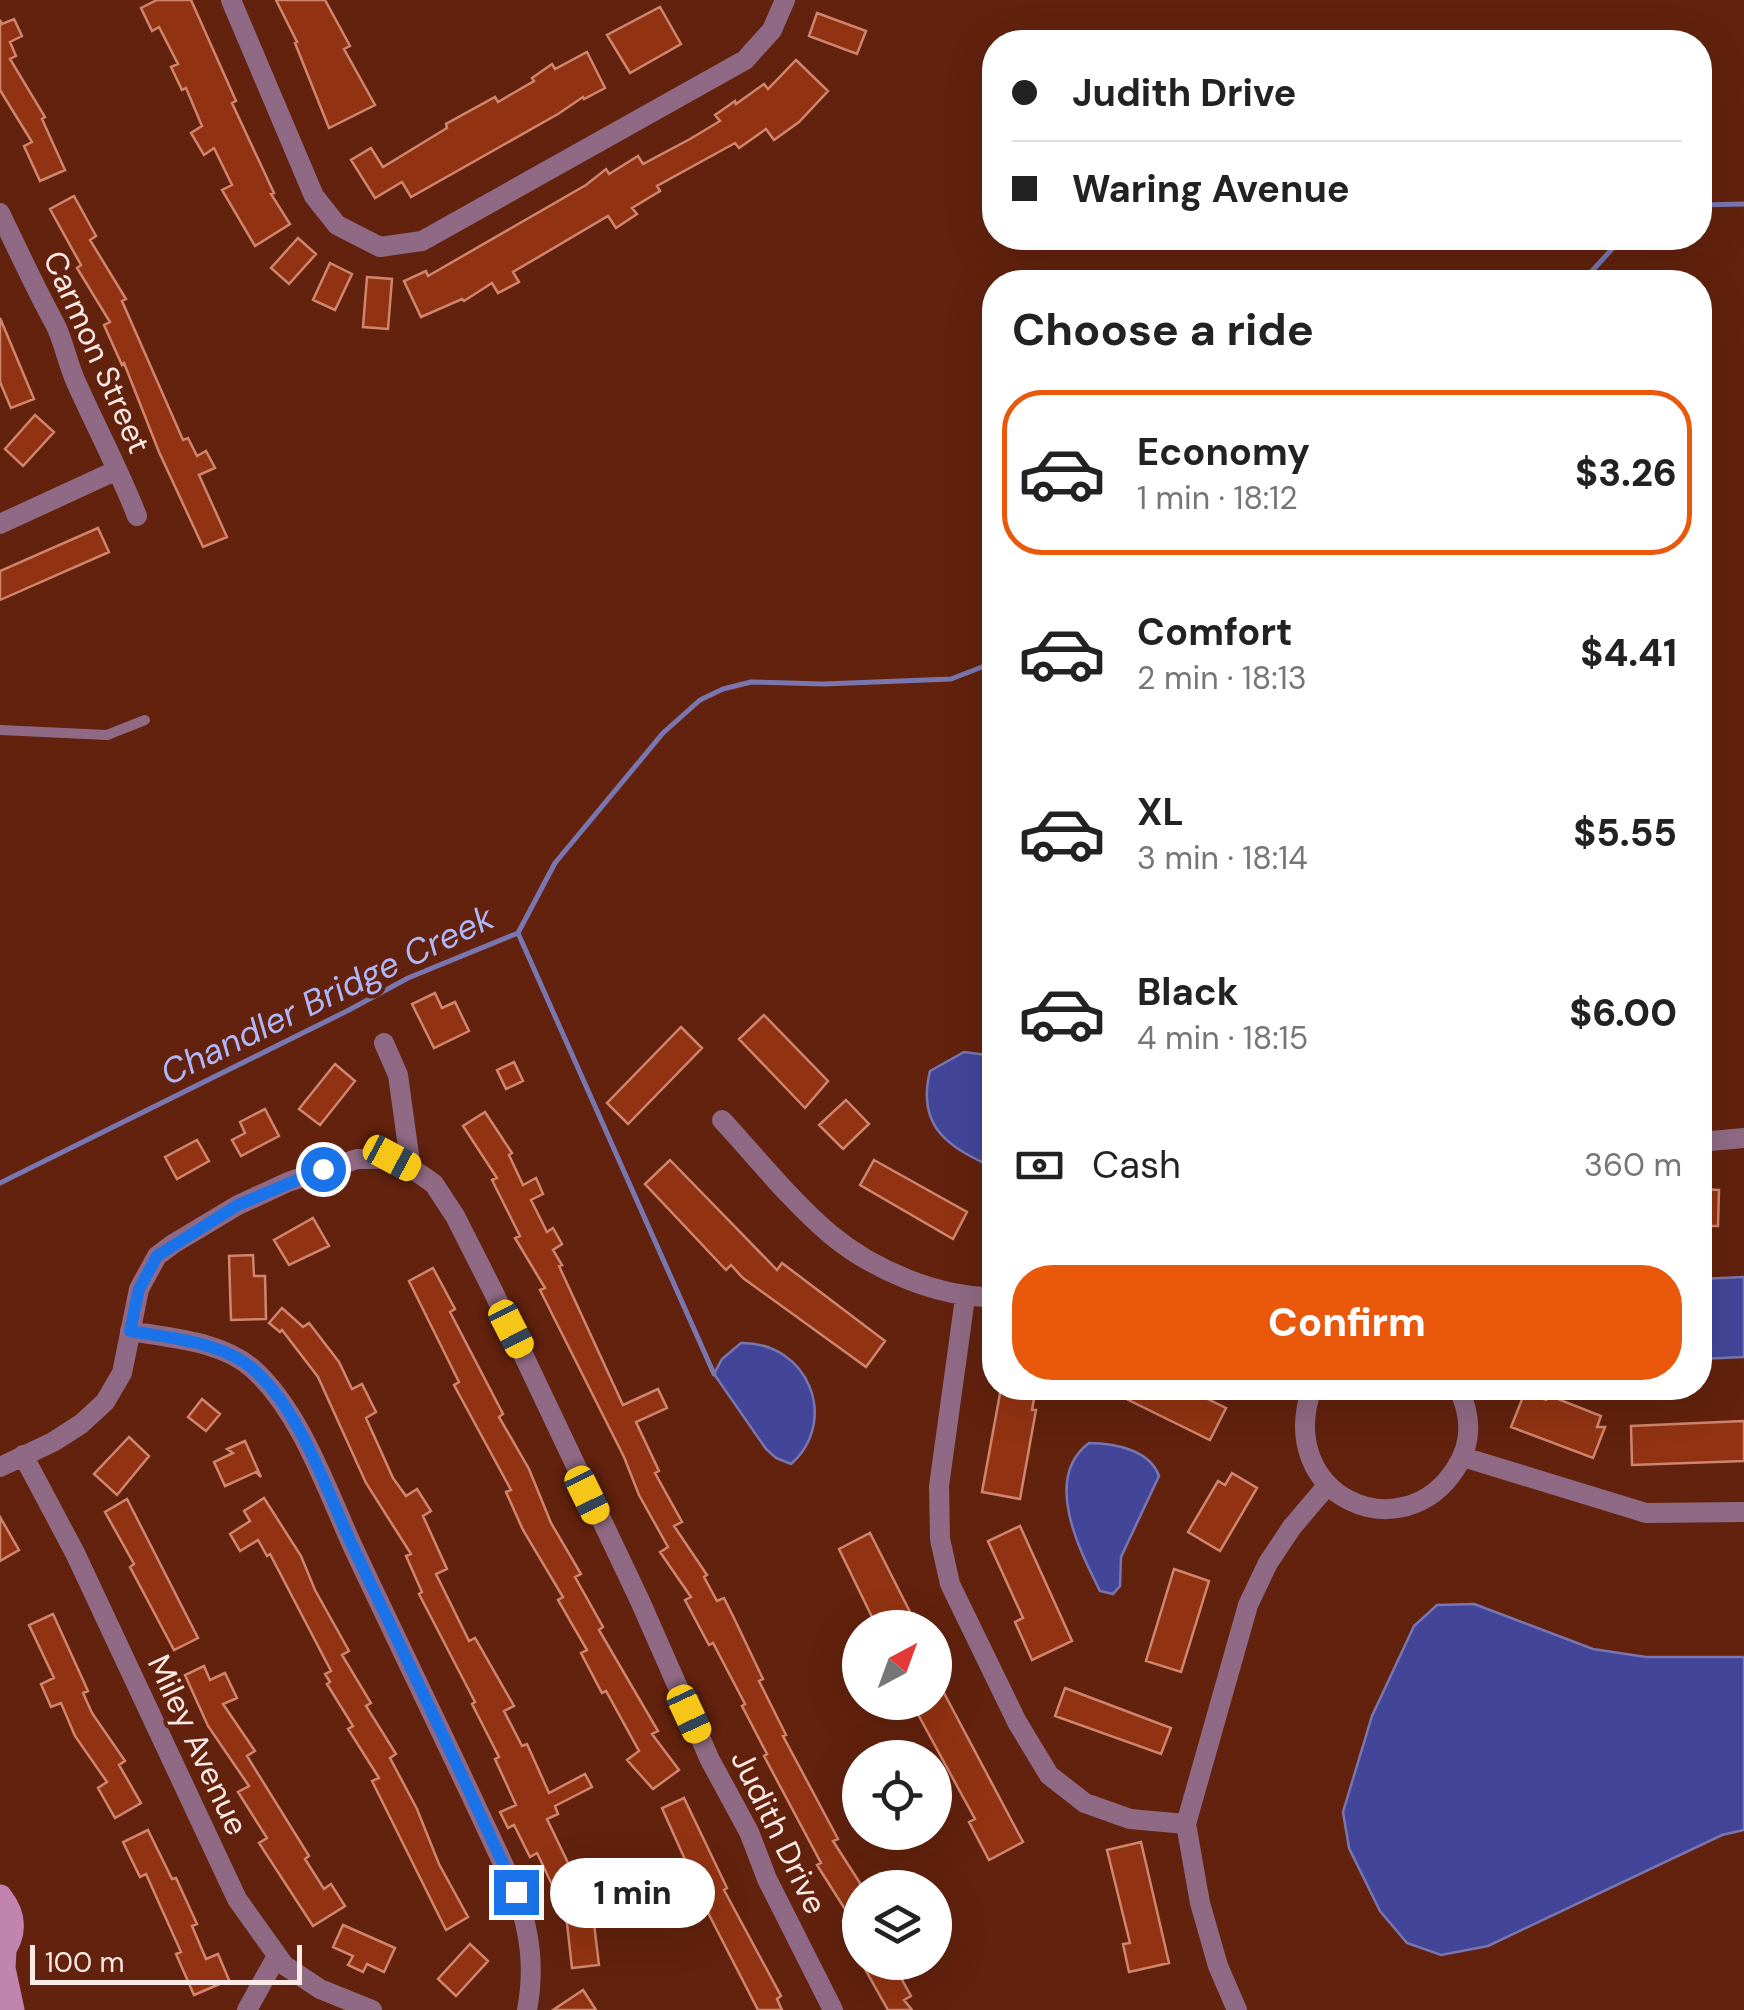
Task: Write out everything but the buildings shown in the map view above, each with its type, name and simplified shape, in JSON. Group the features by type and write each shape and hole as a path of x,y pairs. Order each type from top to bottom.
{"main road":[{"path":"0,1897 10,1911 12,1925 2,1953 12,2010"}],"street":[{"path":"231,0 314,196 337,225 380,247 422,241 745,60 772,30 786,0"},
{"name":"Carmon Street","path":"0,213 43,309 56,326 77,386 137,516"},
{"path":"0,524 117,470"},
{"path":"384,1043 398,1074 411,1169"},
{"path":"722,1120 828,1232 858,1256 914,1281 965,1298 982,1297"},
{"path":"1712,1141 1744,1138"},
{"path":"0,1466 80,1424 105,1402 122,1373 139,1289 157,1256 238,1205 288,1182 357,1159 392,1158 411,1169"},
{"name":"Judith Drive","path":"411,1169 434,1184 494,1291 710,1760 834,2010"},
{"path":"965,1298 939,1486 940,1539 950,1584 1018,1722 1049,1775 1085,1803 1130,1819 1186,1824"},
{"path":"130,1331 184,1340 236,1356 266,1381 290,1415 367,1570 516,1892 530,1944 533,1976 527,2010"},
{"path":"1308,1400 1303,1412 1307,1453 1326,1487 1351,1502 1391,1508 1419,1502 1448,1482 1463,1457 1469,1435 1464,1400"},
{"name":"Miley Avenue","path":"23,1455 75,1552 237,1898 276,1956 320,1989 372,2010"},
{"path":"1463,1457 1646,1513 1744,1512"},
{"path":"1237,2010 1218,1966 1200,1903 1186,1824 1248,1605 1292,1526 1326,1487"},
{"path":"247,2010 276,1956"}],"lane":[{"path":"0,730 106,735 144,720"}],"shaded area":[{"path":"964,1052 982,1054 982,1162 951,1143 932,1121 927,1090 930,1071"},
{"path":"1744,1277 1744,1357 1712,1358 1712,1278"},
{"path":"741,1343 764,1346 784,1355 810,1387 813,1426 806,1446 791,1464 766,1449 714,1374 722,1359"},
{"path":"1089,1443 1139,1454 1159,1476 1121,1557 1120,1586 1113,1594 1100,1591 1069,1515 1068,1475 1075,1458"},
{"path":"1474,1604 1593,1649 1646,1657 1744,1657 1744,1830 1722,1835 1488,1946 1441,1955 1407,1943 1380,1911 1349,1848 1343,1812 1372,1716 1414,1626 1437,1605"}],"waterway":[{"name":"Chandler Bridge Creek","path":"1712,205 1744,204"},
{"name":"Chandler Bridge Creek","path":"1593,270 1611,250"},
{"name":"Chandler Bridge Creek","path":"0,1183 408,978 518,933 555,863 663,733 700,700 751,682 824,684 951,679 982,667"},
{"path":"518,933 714,1374"}],"route":[{"path":"323,1169 238,1205 157,1256 139,1289 130,1331 184,1340 236,1356 278,1396 367,1570 516,1892"}]}
